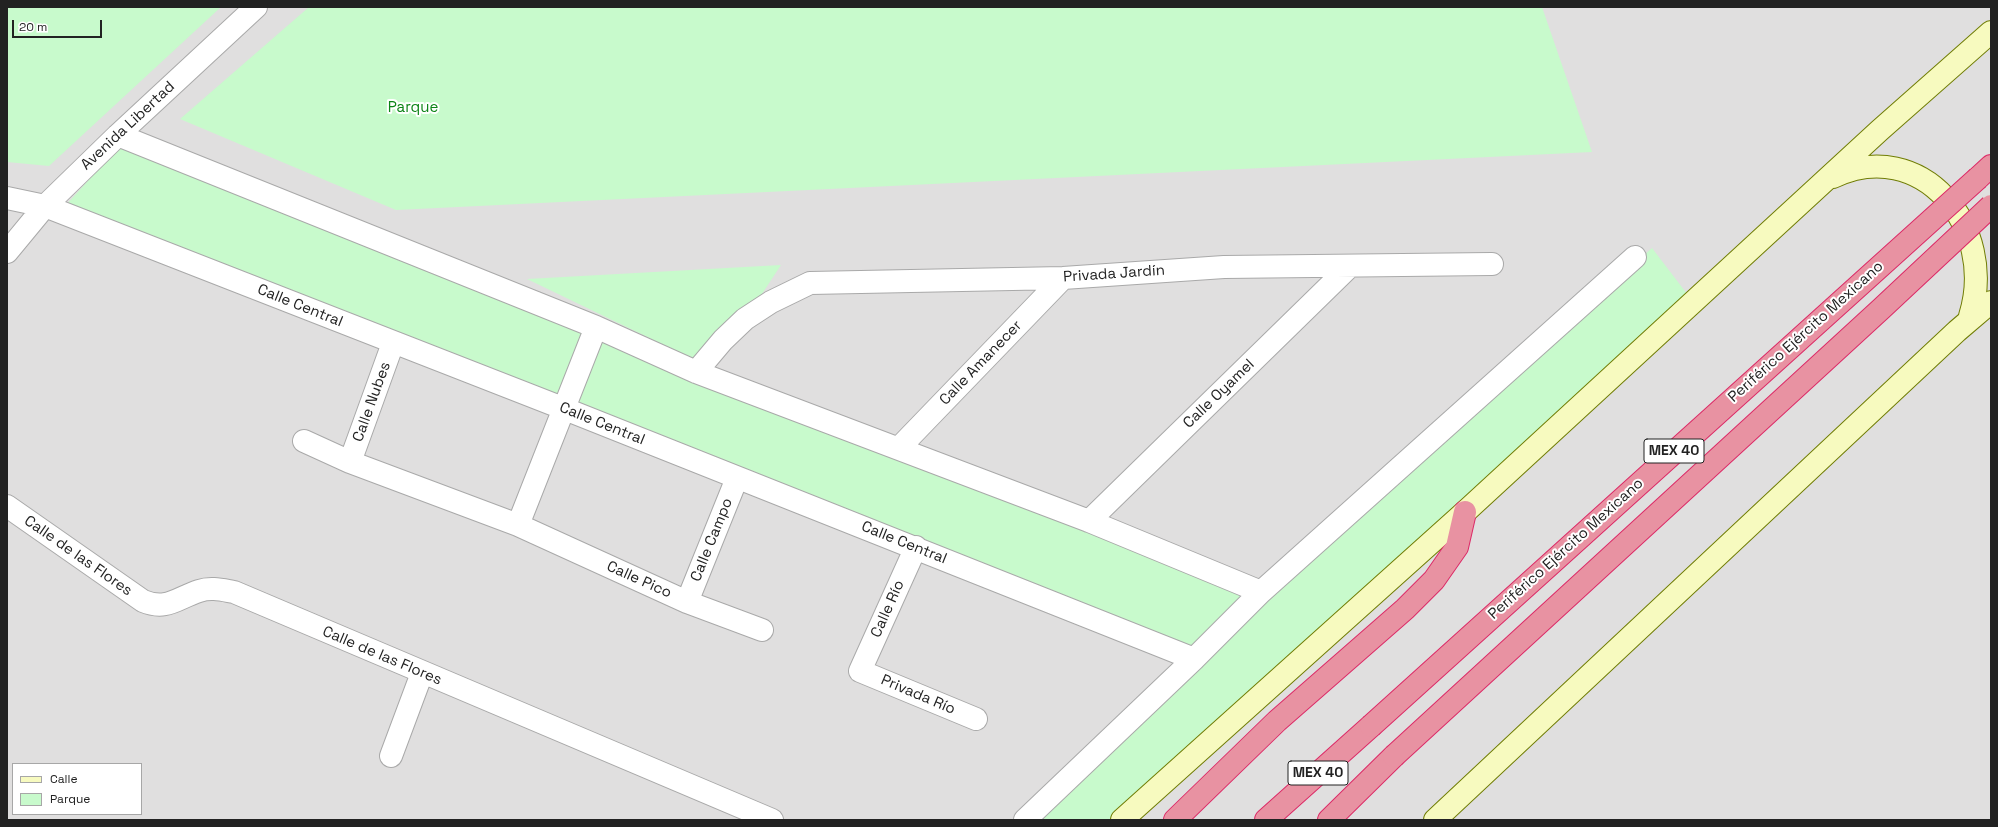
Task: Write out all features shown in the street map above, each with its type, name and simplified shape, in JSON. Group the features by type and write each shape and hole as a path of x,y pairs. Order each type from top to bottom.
{"highway":[{"name":"Periférico Ejército Mexicano","path":"1266,820 1991,166"},
{"name":"MEX 40","path":"1329,820 1394,756 1881,309 1991,206"},
{"path":"1175,820 1277,721 1405,609 1434,580 1457,547 1465,512"}],"street":[{"name":"Avenida Libertad","path":"7,252 45,206 118,135 256,7"},
{"path":"1122,820 1465,512 1825,180 1991,32"},
{"path":"118,135 596,327 696,372 1089,521 1261,592"},
{"path":"1435,820 1874,411 1970,317 1979,301 1984,284 1985,265 1983,247 1977,228 1954,197 1938,184 1920,175 1901,169 1881,166 1861,167 1842,172 1825,180"},
{"name":"Calle Central","path":"7,198 45,206 916,547 1194,659"},
{"path":"1025,820 1194,659 1261,592 1635,257"},
{"name":"Privada Jardín","path":"696,372 723,340 745,319 770,302 810,283 1063,278 1224,267 1349,267 1492,264"},
{"name":"Calle Oyamel","path":"1089,521 1349,267"},
{"name":"Calle Amanecer","path":"899,448 1063,278"},
{"path":"1957,331 1989,305"},
{"path":"518,525 565,409 596,327"},
{"name":"Calle Nubes","path":"350,462 393,343"},
{"name":"Calle Pico","path":"304,442 350,462 518,525 687,602 762,630"},
{"name":"Calle Campo","path":"687,602 737,478"},
{"name":"Calle de las Flores","path":"7,506 143,601 153,605 162,606 200,591 217,589 234,592 422,673 772,820"},
{"name":"Calle Río","path":"860,671 916,547"},
{"name":"Privada Río","path":"860,671 976,719"},
{"path":"391,756 422,673"}],"shaded area":[{"path":"7,7 1991,7 1991,820 7,820"}],"green space":[{"path":"7,7 221,7 49,166 7,162"},
{"name":"Parque","path":"309,7 1542,7 1592,152 396,210 180,119"},
{"path":"123,142 591,329 562,404 66,205"},
{"path":"1652,248 1691,299 1112,820 1038,820 1261,593"},
{"path":"781,265 758,300 695,360 527,279"},
{"path":"599,333 1257,593 1194,657 572,405"}]}
